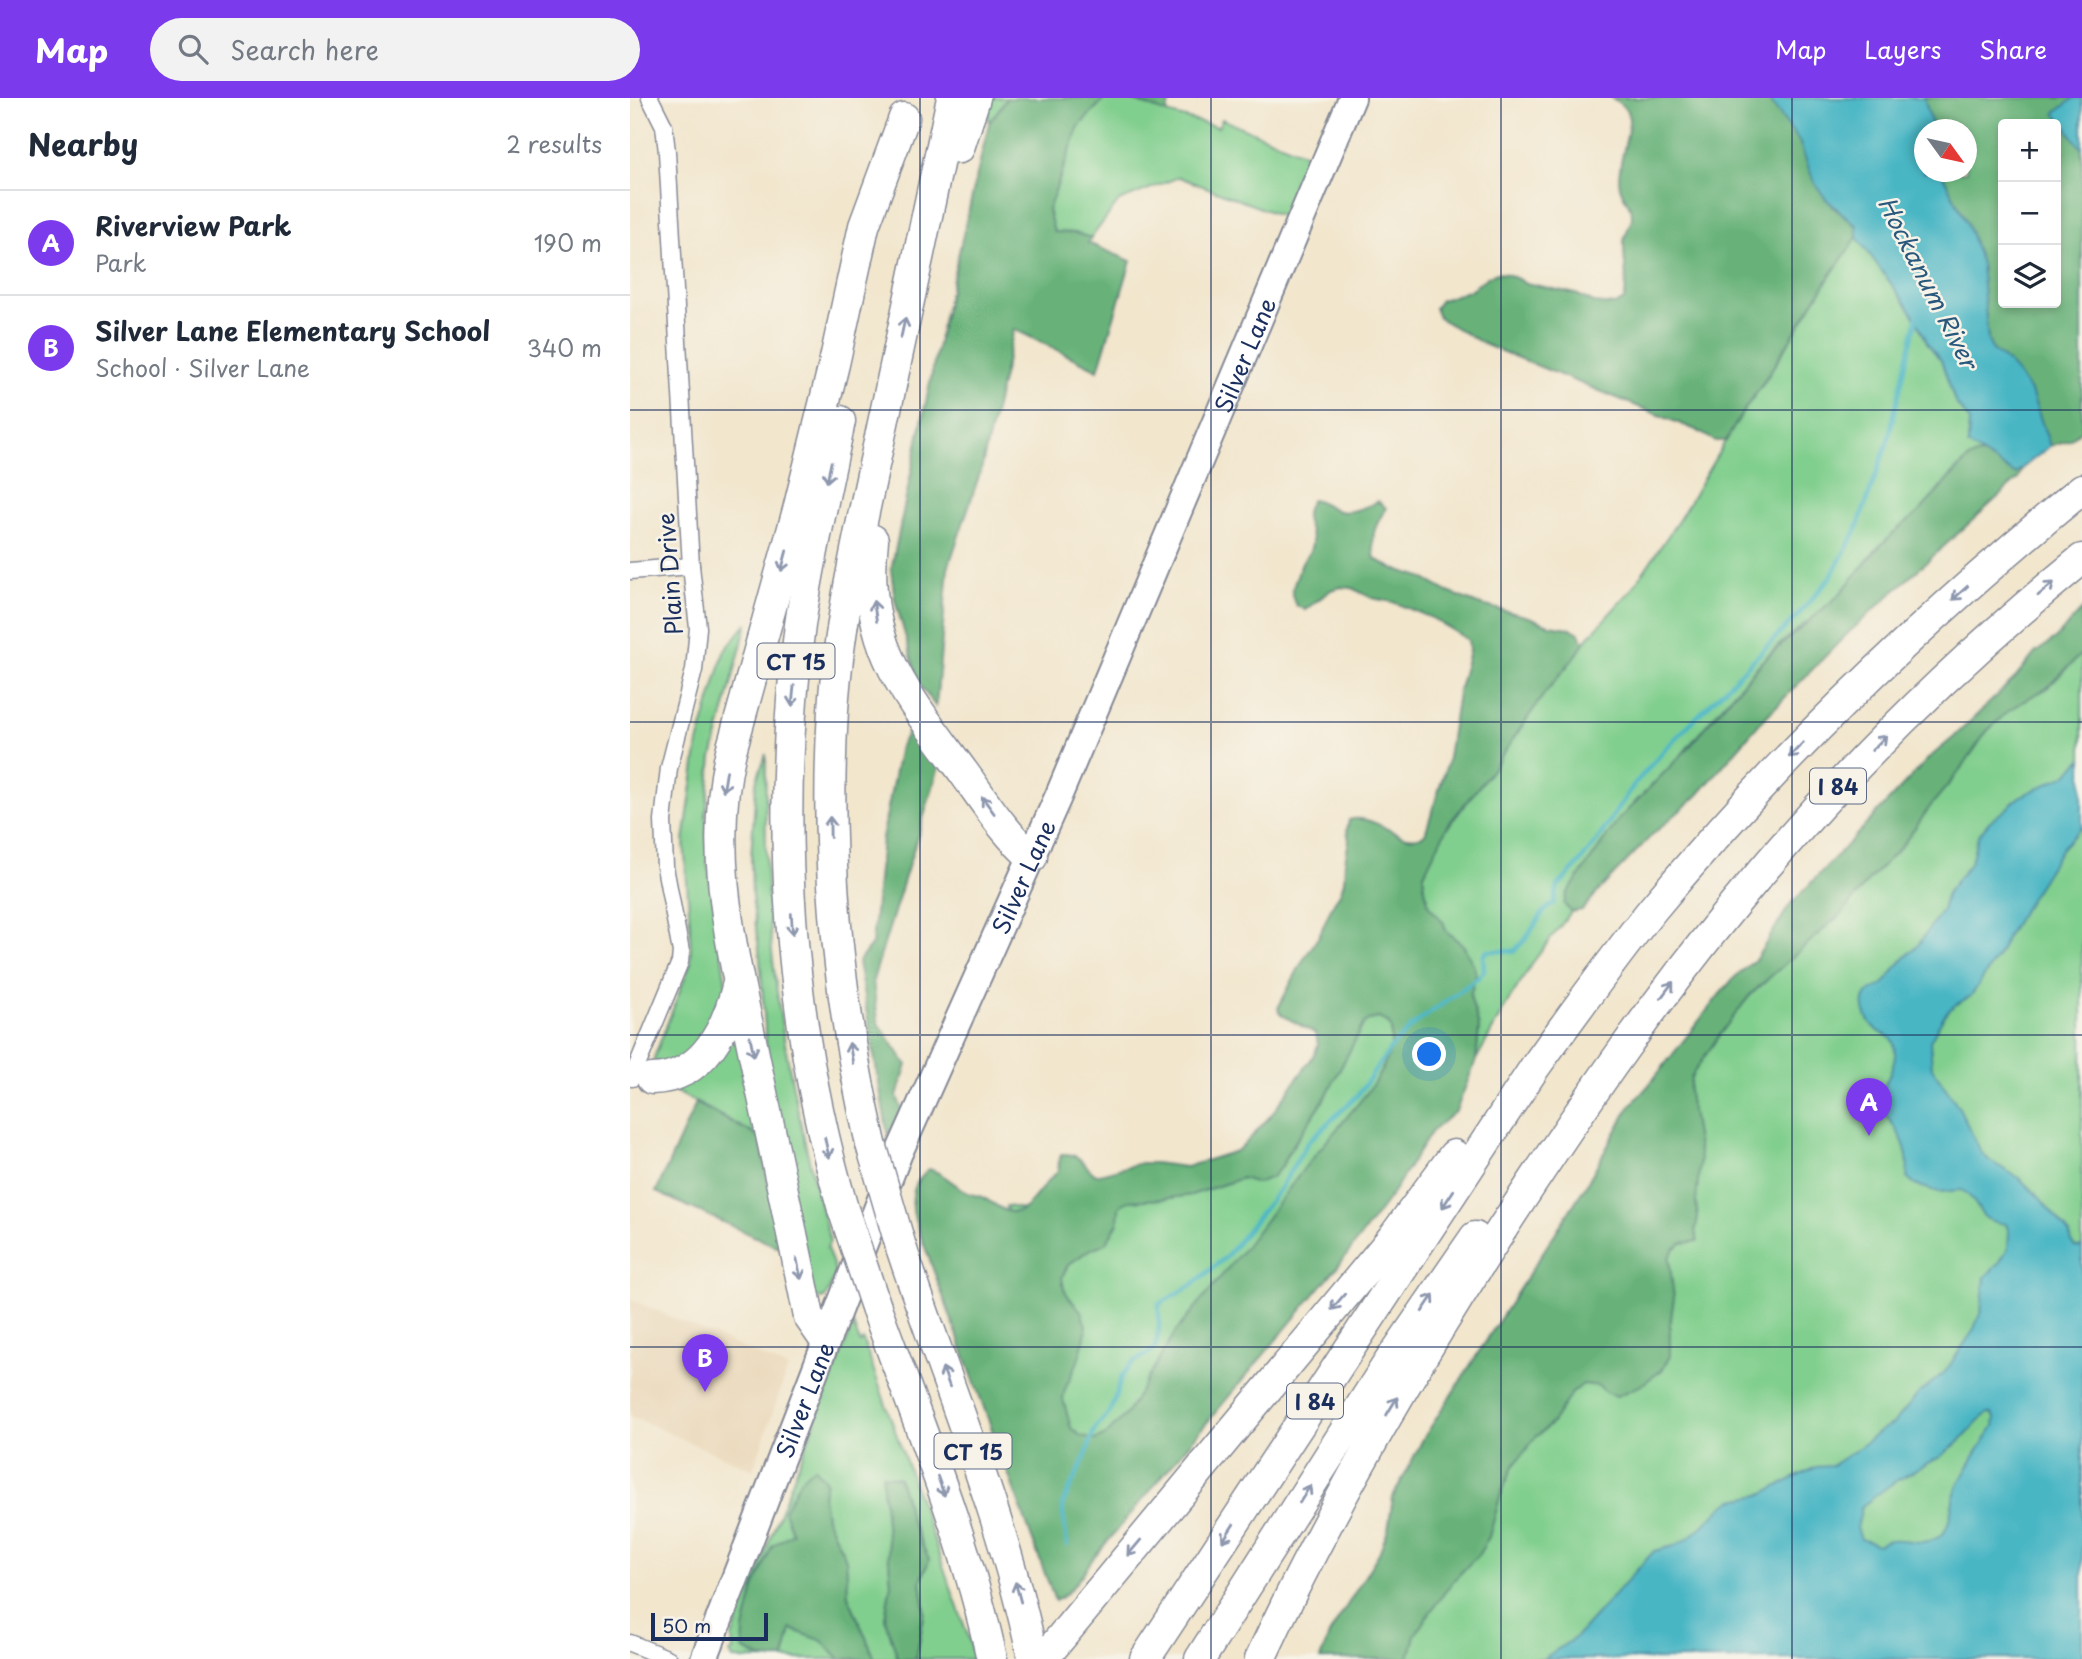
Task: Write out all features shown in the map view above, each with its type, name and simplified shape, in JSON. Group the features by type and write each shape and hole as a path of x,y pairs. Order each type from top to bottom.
{"highway":[{"name":"CT 15","path":"952,98 846,601 833,708 831,761 830,815 835,924 847,1030 870,1144 901,1247 1000,1529 1033,1659"},
{"path":"912,288 975,98"},
{"name":"CT 15","path":"906,108 809,569 800,626 789,742 787,846 796,968 816,1095 843,1209 964,1553 992,1659"},
{"path":"825,1340 809,1317 739,979 723,895 721,817 725,774 801,499 864,226 906,108"},
{"path":"894,367 889,455 872,548 872,590 880,637 897,678 910,699 1007,832 1032,857"},
{"name":"I 84","path":"1145,1659 1478,1138 1538,1038 1621,949 1720,832 1822,724 1941,610 2082,489"},
{"name":"I 84","path":"1260,1659 1346,1486 1408,1377 1488,1250 1626,1045 1727,914 1835,789 1895,726 1961,663 2082,559"},
{"path":"638,1078 669,1077 695,1063 708,1051 729,1016 739,979"},
{"path":"1200,1659 1387,1365 1450,1272 1537,1153 1626,1045"},
{"path":"1043,1659 1478,1138"},
{"path":"1280,1659 1310,1591 1346,1486"}],"main road":[{"name":"Silver Lane","path":"704,1659 898,1155 1032,857 1352,98"}],"street":[{"name":"Plain Drive","path":"638,1078 680,962 681,952 665,867 663,821 669,768 695,659 698,628 691,566 667,152 664,126 650,98"},
{"path":"630,571 691,566"},
{"path":"630,1643 669,1659"}],"shaded area":[{"path":"630,1299 788,1368 753,1470 630,1416"}],"green space":[{"path":"990,98 1007,98 989,123 988,104"},
{"path":"1007,98 1105,98 1079,126 1048,210 1054,232 1075,233 1091,238 1088,243 1131,261 1098,370 1014,329 981,470 948,568 936,707 919,684 895,600 891,570 942,325 989,123"},
{"path":"1105,98 1130,99 1167,113 1218,127 1222,119 1310,156 1284,217 1179,177 1119,201 1091,238 1075,233 1054,232 1048,210 1079,126"},
{"path":"1115,98 1170,98 1167,113 1130,99"},
{"path":"1612,98 1768,98 1799,141 1833,207 1857,226 1857,237 1726,441 1715,441 1696,430 1486,345 1439,318 1435,308 1441,300 1471,290 1487,277 1497,273 1507,274 1526,283 1576,294 1594,303 1615,305 1624,300 1624,241 1632,216 1620,186 1619,174 1629,118 1625,109"},
{"path":"1924,98 2082,98 2082,430 2069,440 2050,446 2031,392 2009,363 1993,351 1988,341 1981,264 1967,223 1946,182 1977,182 1977,119 1930,119"},
{"path":"1857,237 1914,315 1928,344 1941,360 1955,402 1969,420 1968,445 1983,454 1965,462 1956,470 1925,507 1877,549 1840,594 1763,660 1711,719 1564,904 1571,912 1534,961 1476,1060 1479,1027 1470,996 1476,974 1463,945 1447,932 1443,922 1429,906 1424,885 1424,874 1442,835 1584,642 1632,589 1680,518 1742,413"},
{"path":"1983,454 2015,474 2022,469 2018,479 1846,635 1759,724 1697,796 1654,833 1582,910 1571,912 1564,904 1567,894 1619,819 1692,744 1765,659 1839,595 1878,548 1918,513 1967,460"},
{"path":"1312,499 1339,511 1365,507 1378,501 1386,508 1374,532 1375,559 1478,604 1549,625 1570,628 1579,633 1584,642 1494,767 1448,825 1424,874 1429,906 1443,922 1447,932 1463,945 1476,974 1470,996 1479,1027 1476,1060 1456,1111 1432,1131 1390,1197 1343,1260 1092,1560 1076,1583 1055,1601 915,1220 914,1192 919,1180 929,1169 968,1193 982,1197 1009,1212 1015,1212 1026,1207 1056,1173 1062,1154 1074,1155 1096,1175 1141,1163 1186,1167 1236,1151 1272,1114 1314,1055 1318,1045 1316,1034 1282,1015 1278,1008 1341,891 1349,840 1349,820 1370,821 1407,837 1425,834 1447,764 1458,693 1469,651 1468,640 1432,618 1393,602 1372,598 1352,588 1331,590 1305,610 1296,605 1292,595 1293,588 1312,541 1306,519","holes":["1379,1018 1391,1027 1391,1048 1382,1070 1367,1093 1176,1331 1127,1413 1106,1435 1095,1440 1081,1436 1071,1428 1063,1399 1078,1361 1086,1326 1081,1311 1064,1289 1062,1277 1068,1265 1089,1250 1106,1243 1118,1223 1119,1208 1122,1204 1191,1195 1242,1178 1257,1183 1272,1177 1282,1166 1287,1154 1325,1098 1364,1023"]},
{"path":"2082,610 2082,653 2046,689 2007,712 1987,731 1904,843 1843,912 1750,995 1691,1077 1689,1093 1700,1159 1695,1231 1698,1241 1683,1243 1674,1249 1669,1258 1674,1298 1670,1324 1670,1356 1662,1370 1640,1386 1617,1396 1607,1393 1599,1386 1583,1384 1571,1394 1552,1423 1536,1437 1512,1468 1500,1497 1489,1537 1479,1554 1453,1581 1426,1618 1415,1635 1407,1659 1320,1659 1329,1635 1379,1553 1388,1530 1393,1497 1423,1439 1586,1185 1630,1106 1720,994 1756,959 1789,906 1929,758 1954,737 2016,677 2035,653 2055,639"},
{"path":"747,623 712,758 706,814 707,861 727,990 688,1060 654,1064 691,962 684,841 698,743 724,652"},
{"path":"2082,653 2082,1659 1338,1659 1689,1089 1692,1075 1715,1038 1746,1000 1951,782 1987,731 2007,712 2046,689"},
{"path":"911,727 940,764 873,980 878,1023 907,1065 897,1096 902,1110 888,1136 858,962 872,944 882,838 900,746"},
{"path":"766,754 767,893 775,977 798,1110 830,1241 827,1248 836,1273 826,1297 821,1299 810,1296 770,1098 751,858 756,782"},
{"path":"1379,1018 1390,1026 1392,1040 1375,1082 1339,1129 1076,1569 1054,1434 1006,1206 1065,1216 1081,1172 1140,1200 1191,1195 1242,1178 1257,1183 1282,1166 1325,1098 1364,1023"},
{"path":"736,1034 760,1137 671,1089"},
{"path":"696,1103 760,1137 780,1248 656,1192"},
{"path":"853,1324 860,1343 863,1340 968,1636 973,1659 916,1659 925,1610 921,1581 929,1560 911,1521 899,1478 882,1476 891,1584 885,1618 898,1659 875,1659 848,1596 846,1559 826,1518 823,1496 826,1481 792,1533 743,1649 762,1659 733,1659 730,1653 733,1651 732,1637"},
{"path":"814,1467 826,1481 823,1496 826,1518 846,1559 848,1596 875,1659 840,1659 821,1640 791,1629 784,1659 762,1659 743,1649 744,1629 754,1588 772,1546 792,1533 784,1511 800,1480"},
{"path":"882,1475 899,1478 911,1521 929,1560 921,1581 925,1610 916,1659 898,1659 885,1618 891,1584"},
{"path":"790,1629 821,1640 840,1659 784,1659"}],"water":[{"name":"Hockanum River","path":"1768,98 1924,98 1930,119 1914,119 1914,182 1946,182 1967,223 1981,264 1988,341 1993,351 2009,363 2031,392 2050,446 2015,474 1968,445 1969,420 1955,402 1941,360 1928,344 1914,315 1857,237 1857,226 1826,199 1814,182 1799,141"},
{"path":"2074,98 2082,98 2082,149 2061,119 2055,113"},
{"path":"2082,759 2082,827 2062,848 1971,996 1945,1014 1930,1041 1932,1068 1958,1106 1981,1152 1990,1161 2019,1178 2069,1233 2074,1247 2082,1246 2082,1659 1543,1659 1576,1637 1654,1551 1674,1546 1690,1537 1733,1500 1760,1495 1816,1467 1831,1466 1894,1423 1919,1393 1945,1372 1973,1331 1981,1311 1985,1277 1999,1263 2008,1248 2009,1233 2006,1224 1983,1216 1974,1201 1962,1190 1939,1192 1916,1185 1907,1177 1905,1148 1898,1132 1881,1108 1880,1101 1894,1063 1894,1046 1891,1038 1871,1024 1864,1002 1867,994 1881,986 1918,945 1942,910 1947,893 1971,862 1978,836 1989,822 2019,797 2066,775","holes":["1988,1413 1995,1418 1994,1426 1961,1479 1947,1526 1940,1536 1928,1541 1892,1540 1878,1545 1861,1539 1857,1528 1862,1506 1894,1482 1940,1457 1959,1442 1978,1421"]}],"waterway":[{"name":"Hockanum River","path":"1067,1545 1062,1505 1086,1455 1094,1430 1110,1412 1122,1376 1132,1363 1155,1349 1159,1328 1159,1304 1191,1286 1227,1256 1279,1190 1308,1142 1357,1096 1391,1048 1411,1027 1479,977 1484,970 1483,956 1487,951 1514,951 1525,940 1544,911 1554,903 1558,886 1596,842 1633,786 1668,746 1799,614 1830,578 1856,531 1887,444 1917,317"}],"place":[{"name":"Riverview Park","path":"1869,1136"},
{"name":"Silver Lane Elementary School","path":"705,1392"}]}
